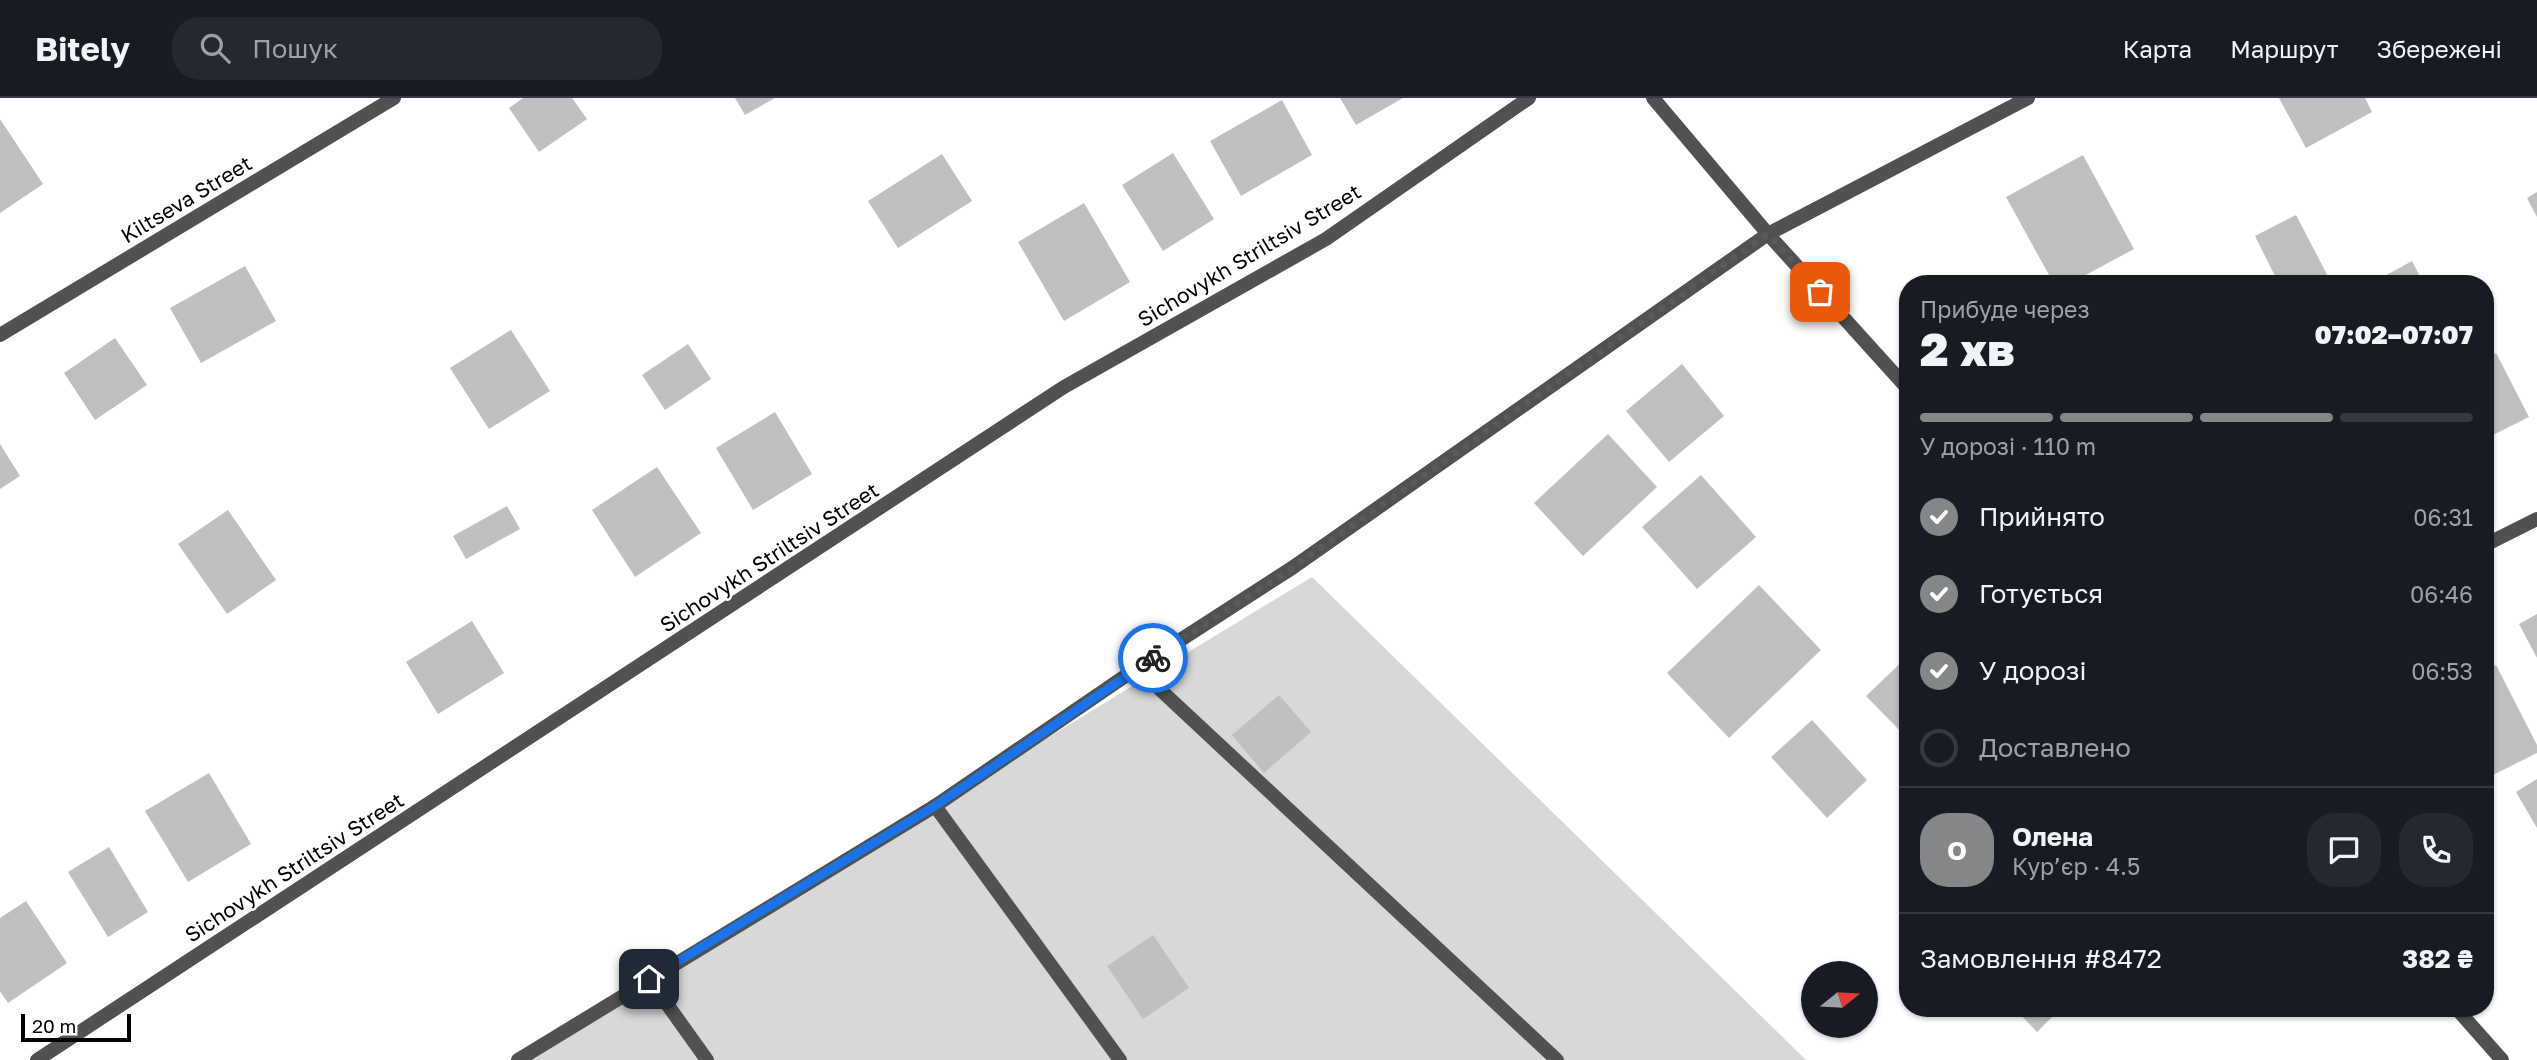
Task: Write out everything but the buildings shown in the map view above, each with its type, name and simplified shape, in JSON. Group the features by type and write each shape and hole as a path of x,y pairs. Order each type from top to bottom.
{"street":[{"name":"Kiltseva Street","path":"0,335 394,98"},
{"name":"Sichovykh Striltsiv Street","path":"37,1060 1064,387 1326,239 1529,98"},
{"path":"1653,98 1768,234 1899,379"},
{"path":"518,1060 935,806 1137,668 1292,568 1768,234 2028,98"},
{"path":"2494,540 2537,519"},
{"path":"1137,668 1557,1060"},
{"path":"935,806 1120,1060"},
{"path":"649,979 707,1060"},
{"path":"2464,1017 2502,1060"}],"shaded area":[{"path":"1312,577 1806,1060 517,1060"}],"way so far":[{"path":"1153,658 1292,568 1768,234 1820,292"}],"route":[{"path":"649,979 935,806 1153,658"}]}
